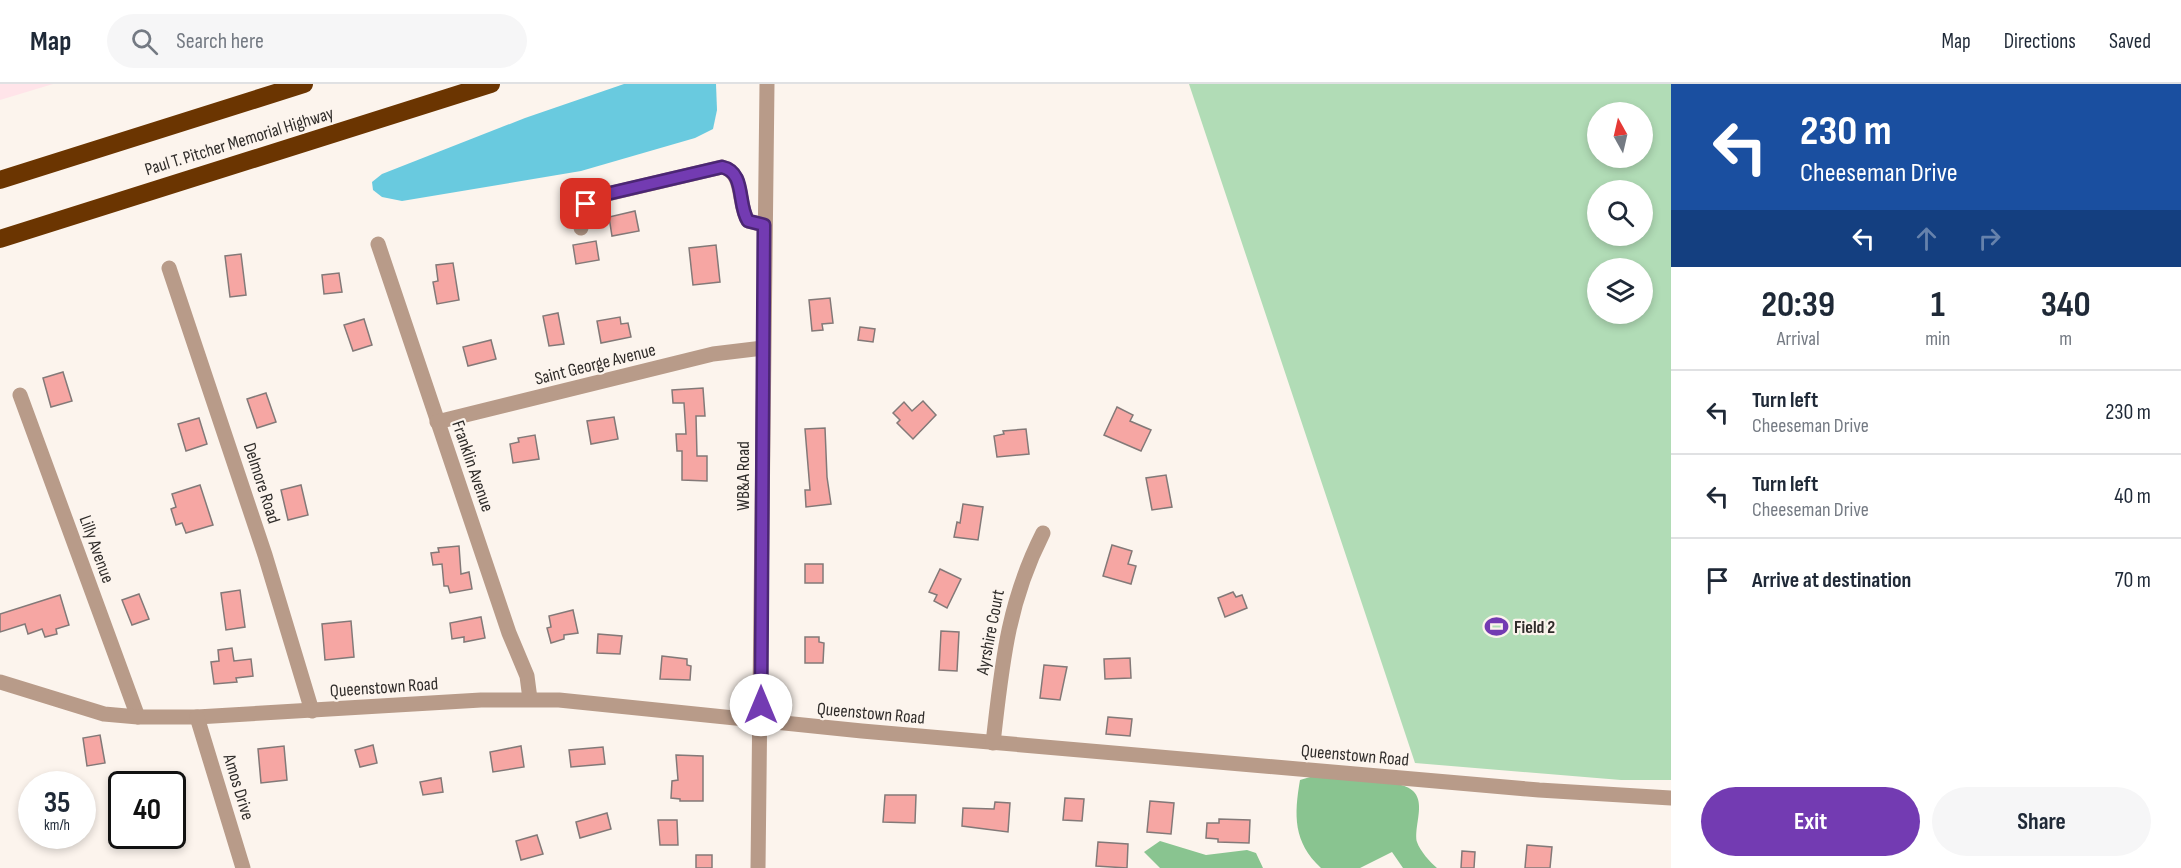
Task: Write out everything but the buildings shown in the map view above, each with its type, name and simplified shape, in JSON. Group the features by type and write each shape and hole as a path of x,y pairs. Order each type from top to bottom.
{"highway":[{"name":"Paul T. Pitcher Memorial Highway","path":"0,180 304,84"},
{"name":"Paul T. Pitcher Memorial Highway","path":"0,239 491,84"}],"street":[{"name":"WB&A Road","path":"758,868 767,84"},
{"path":"581,228 579,214 586,204 598,196 722,167 731,169 736,175 744,215 748,221 764,225"},
{"name":"Franklin Avenue","path":"378,244 509,633 527,676 530,699"},
{"name":"Delmore Road","path":"169,268 265,555 312,711"},
{"name":"Saint George Avenue","path":"437,422 712,354 763,348"},
{"name":"Lilly Avenue","path":"20,395 138,717"},
{"name":"Ayrshire Court","path":"993,743 1010,617 1020,580 1043,533"},
{"name":"Queenstown Road","path":"0,682 104,714 138,717 197,717 530,699 760,723 1539,790 1671,798"},
{"name":"Amos Drive","path":"197,717 243,868"}],"shaded area":[{"path":"0,84 53,84 0,100"}],"green space":[{"path":"1189,84 1671,84 1671,780 1621,780 1415,763"},
{"path":"1317,775 1381,781 1410,789 1419,802 1417,842 1420,849 1437,868 1403,868 1392,852 1360,868 1321,868 1300,838 1297,816 1300,780"},
{"path":"1160,841 1206,855 1247,850 1256,853 1263,868 1160,868 1144,852"}],"water":[{"path":"624,84 716,84 717,110 713,129 695,138 581,171 402,201 382,197 373,190 372,182 382,174 525,118"}],"place":[{"name":"Field 2","path":"1496,627"}],"route":[{"path":"586,204 598,196 722,167 731,169 736,175 744,215 748,221 754,225 764,225 761,705"}]}
